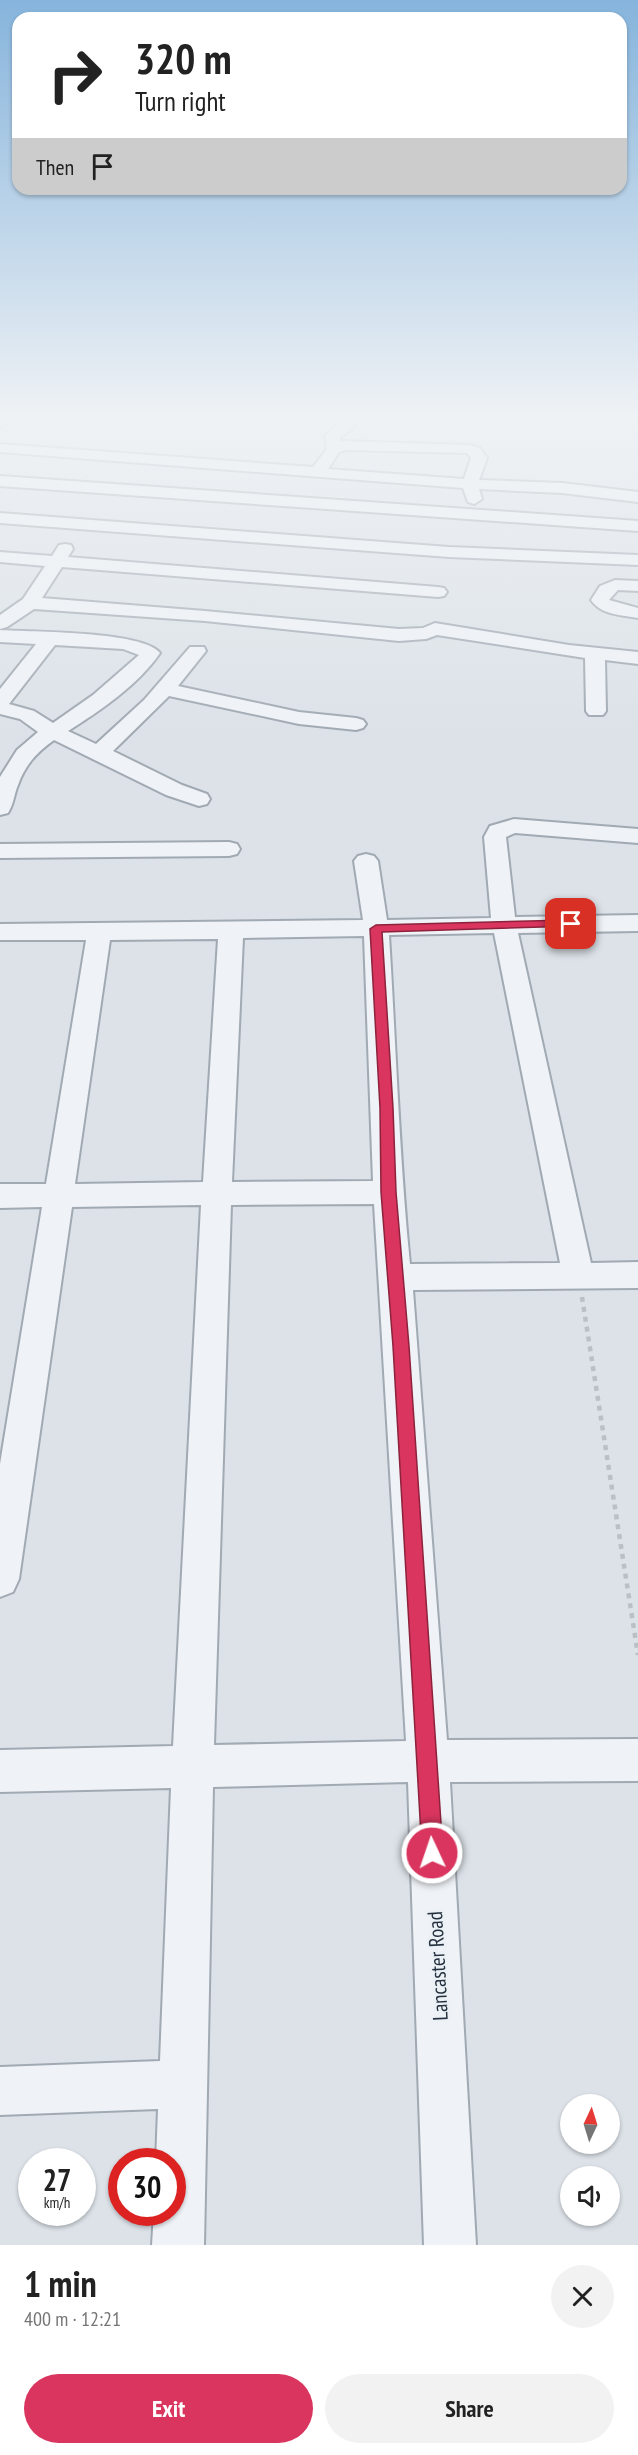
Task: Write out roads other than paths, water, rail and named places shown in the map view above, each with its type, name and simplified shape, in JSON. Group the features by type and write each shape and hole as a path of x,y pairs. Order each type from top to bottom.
{"street":[{"path":"65,523 449,552 638,561"},
{"path":"30,603 181,614 399,635 426,633 437,610 449,552 461,523"},
{"path":"598,523 638,526"},
{"path":"0,623 30,603 82,524"},
{"path":"0,557 57,561 437,610 595,655 638,658"},
{"path":"638,586 621,584 610,586 604,591 600,600 612,608 638,613"},
{"path":"0,636 138,646 150,652 146,659 94,704 51,731 31,747 10,774 0,808"},
{"path":"0,702 50,638"},
{"path":"99,752 126,730 166,689 197,651"},
{"path":"595,655 596,711"},
{"path":"166,689 299,718 356,723"},
{"path":"0,708 27,715 51,731 99,752 174,790 199,799"},
{"path":"578,1276 504,924 495,837 498,831 514,826 638,836"},
{"path":"0,851 229,849"},
{"name":"Lancaster Road","path":"366,861 376,929 386,1108 388,1192 396,1277 428,1761 450,2245"},
{"path":"0,932 231,932 504,924 638,923"},
{"path":"178,2245 191,1765 216,1194 231,932"},
{"path":"0,1579 99,933"},
{"path":"0,1196 388,1192"},
{"path":"396,1277 638,1275"},
{"path":"0,1771 191,1765 638,1760"},
{"path":"0,2091 183,2084"}]}
